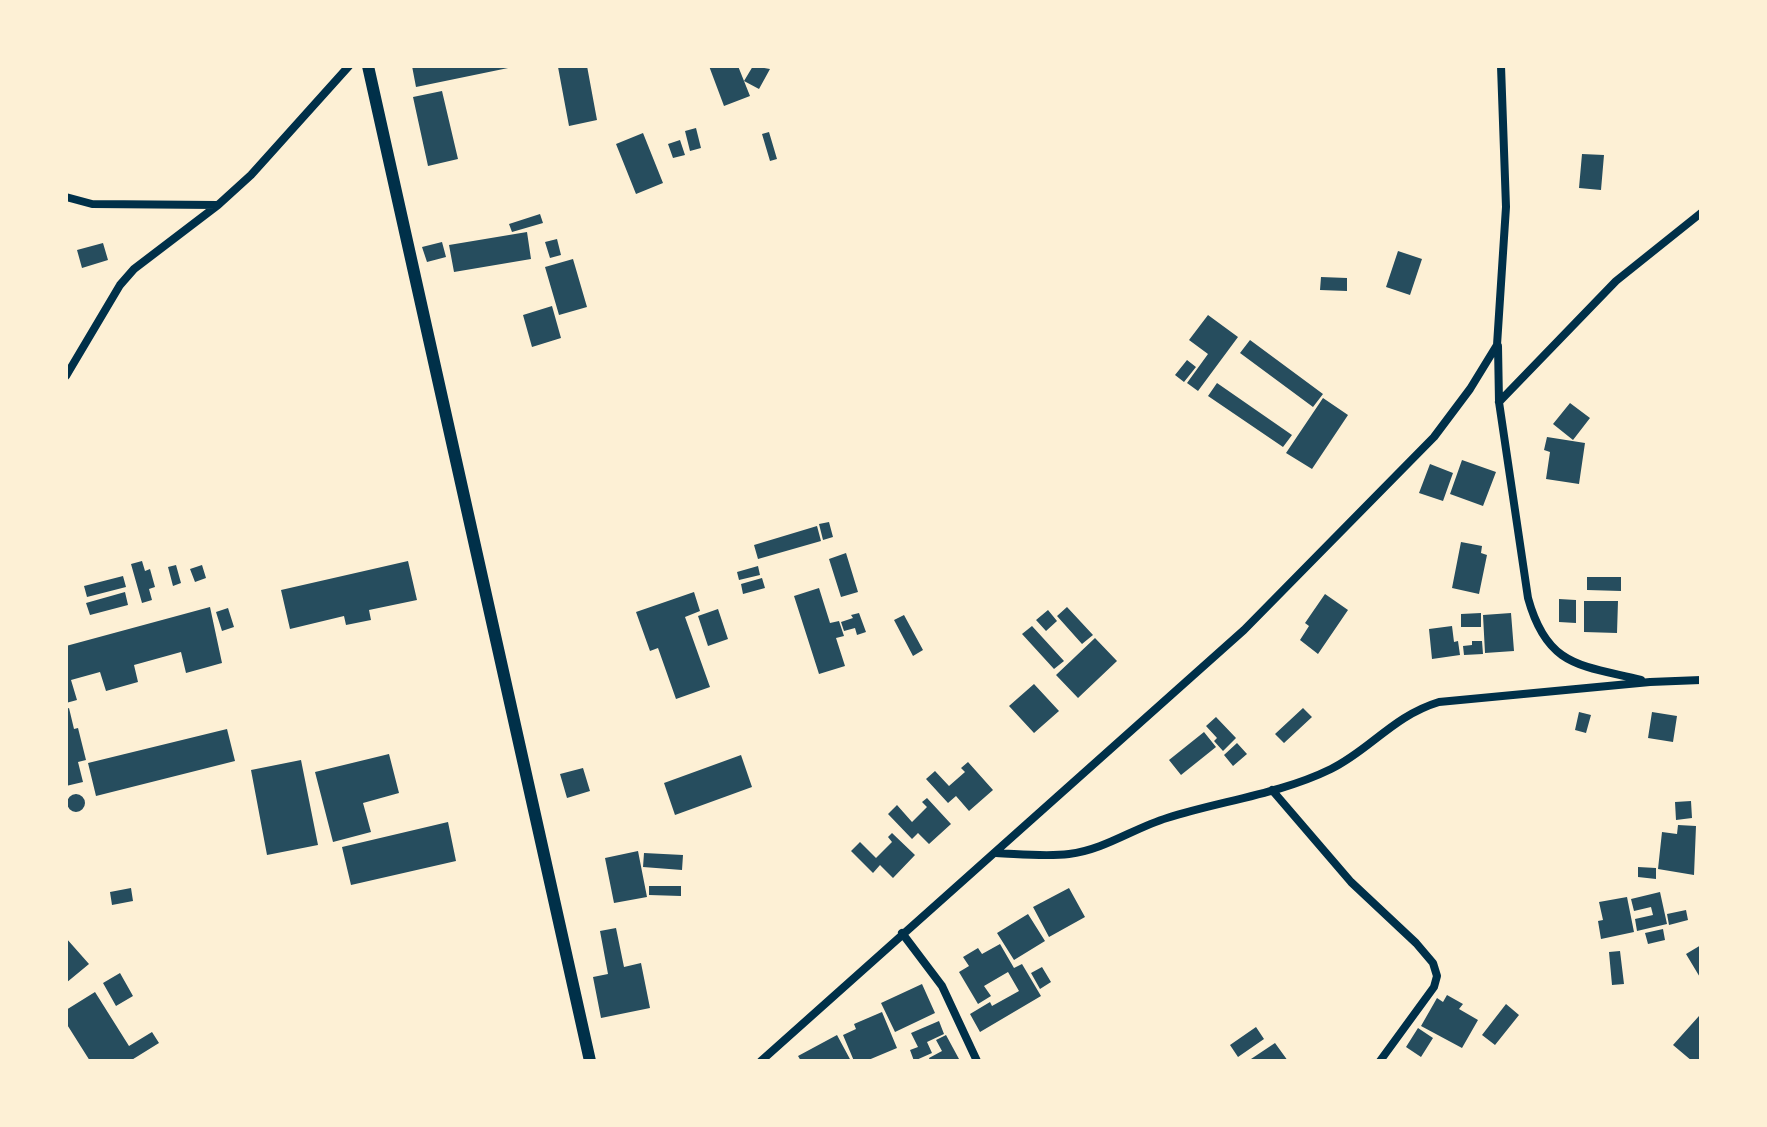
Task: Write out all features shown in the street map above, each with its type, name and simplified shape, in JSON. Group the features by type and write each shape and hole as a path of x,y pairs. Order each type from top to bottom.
{"street":[{"path":"66,376 120,285 134,269 218,205 251,175 349,66"},
{"path":"368,66 590,1061"},
{"path":"1501,66 1506,207 1497,345 1499,402 1528,598 1536,625 1550,646 1573,663 1650,682"},
{"path":"66,197 92,204 218,205"},
{"path":"1499,402 1616,281 1701,213"},
{"path":"761,1061 1244,630 1423,448 1470,389 1497,345"},
{"path":"995,853 1069,854 1097,847 1168,817 1307,780 1335,767 1417,709 1439,702 1701,680"},
{"path":"1272,790 1351,882 1433,963 1437,976 1434,987 1380,1061"},
{"path":"902,933 942,986 977,1061"},
{"path":"775,1050 782,1061"}],"building":[{"path":"412,66 513,66 513,67 416,87"},
{"path":"587,66 597,120 569,126 558,67"},
{"path":"709,66 738,66 750,96 724,106"},
{"path":"753,66 770,69 759,89 744,81"},
{"path":"442,91 458,159 428,166 413,97"},
{"path":"696,128 701,148 690,151 685,131"},
{"path":"769,132 777,159 770,161 762,134"},
{"path":"643,133 663,183 636,194 616,144"},
{"path":"680,140 685,155 673,158 668,144"},
{"path":"1582,154 1604,155 1601,190 1579,188"},
{"path":"540,214 543,223 512,232 509,224"},
{"path":"527,232 531,259 454,272 449,245"},
{"path":"557,239 561,255 550,258 545,242"},
{"path":"442,242 446,257 427,262 422,247"},
{"path":"103,243 108,260 82,268 77,250"},
{"path":"1398,251 1422,259 1410,295 1386,287"},
{"path":"573,259 587,307 559,315 545,267"},
{"path":"1321,277 1347,278 1347,291 1320,290"},
{"path":"552,306 561,338 532,347 523,315"},
{"path":"1208,315 1238,337 1198,391 1187,383 1208,354 1189,340"},
{"path":"1250,340 1323,394 1313,407 1240,353"},
{"path":"1187,360 1196,367 1184,382 1175,375"},
{"path":"1217,383 1292,435 1283,447 1208,396"},
{"path":"1323,398 1348,415 1312,469 1286,453"},
{"path":"1570,403 1590,418 1573,440 1553,424"},
{"path":"1547,437 1585,443 1579,484 1546,479 1550,452 1544,450"},
{"path":"1462,460 1496,472 1483,506 1450,494"},
{"path":"1430,464 1453,473 1443,501 1419,493"},
{"path":"829,522 833,537 823,540 819,524"},
{"path":"817,526 821,541 758,559 754,545"},
{"path":"1461,542 1482,546 1481,553 1487,555 1479,594 1452,588"},
{"path":"846,553 858,592 841,597 829,559"},
{"path":"142,561 145,571 150,569 155,587 149,589 152,600 142,603 131,564"},
{"path":"408,561 417,600 369,610 371,620 346,625 344,616 290,629 281,590"},
{"path":"176,565 181,583 173,586 168,567"},
{"path":"202,565 206,578 195,582 190,569"},
{"path":"758,566 760,575 739,580 737,572"},
{"path":"123,576 126,587 87,597 84,586"},
{"path":"1587,577 1621,577 1621,591 1587,590"},
{"path":"762,578 765,588 743,594 741,584"},
{"path":"819,588 830,623 839,621 844,636 836,638 845,666 819,674 794,596"},
{"path":"125,592 128,605 90,615 86,603"},
{"path":"694,592 700,611 685,617 710,687 676,699 658,648 650,651 636,612"},
{"path":"1325,594 1348,610 1318,654 1300,640 1309,626 1305,623"},
{"path":"1559,599 1576,600 1576,623 1559,622"},
{"path":"1584,601 1618,601 1617,633 1584,632"},
{"path":"210,607 222,663 186,673 181,652 134,665 138,682 106,691 100,672 71,680 77,700 66,703 66,646"},
{"path":"1067,607 1093,635 1082,644 1057,616"},
{"path":"228,608 234,627 222,631 216,612"},
{"path":"718,609 728,639 708,646 698,616"},
{"path":"1048,610 1057,621 1046,631 1036,620"},
{"path":"859,613 866,632 857,635 855,628 844,631 841,622"},
{"path":"1481,613 1481,627 1461,627 1461,614"},
{"path":"1511,613 1514,651 1485,653 1483,615"},
{"path":"904,615 923,650 913,656 894,620"},
{"path":"1032,626 1064,661 1054,669 1022,634"},
{"path":"1452,626 1460,655 1432,659 1429,629"},
{"path":"1095,638 1117,661 1078,698 1056,675"},
{"path":"1472,641 1482,641 1483,654 1464,655 1463,646 1472,645"},
{"path":"1034,684 1059,711 1034,733 1009,706"},
{"path":"69,708 86,760 78,762 83,782 66,786 66,709"},
{"path":"1303,708 1312,717 1284,743 1275,734"},
{"path":"1579,712 1591,715 1586,733 1575,730"},
{"path":"1652,712 1677,716 1673,742 1648,738"},
{"path":"1216,717 1236,738 1223,751 1206,726"},
{"path":"227,729 235,761 96,796 88,763"},
{"path":"1204,732 1216,747 1181,775 1169,760"},
{"path":"1237,743 1247,754 1233,766 1224,755"},
{"path":"389,754 399,793 363,803 371,832 333,842 315,772"},
{"path":"741,755 752,787 675,815 664,783"},
{"path":"301,760 318,845 267,855 251,770"},
{"path":"968,762 993,790 969,811 956,796 948,803 926,779 935,771 949,786 965,772 961,768"},
{"path":"583,768 590,791 567,798 560,774"},
{"path":"72,794 80,794 85,803 83,810 72,812 67,807 67,799"},
{"path":"927,798 951,824 929,844 918,833 912,839 888,814 897,805 912,822 927,807 922,802"},
{"path":"1691,801 1692,818 1676,820 1675,802"},
{"path":"448,822 456,861 351,885 342,847"},
{"path":"1678,825 1696,826 1694,875 1658,869 1662,832 1677,834"},
{"path":"892,833 915,855 893,878 880,865 873,873 851,851 860,842 876,858 892,842 888,837"},
{"path":"638,851 647,897 614,903 605,858"},
{"path":"644,853 683,855 682,870 643,867"},
{"path":"1638,867 1656,868 1656,879 1638,877"},
{"path":"649,886 681,886 681,896 649,895"},
{"path":"131,888 133,901 112,905 110,892"},
{"path":"1069,888 1085,917 1049,937 1033,907"},
{"path":"1660,892 1667,924 1637,931 1635,919 1653,915 1651,907 1634,911 1631,899"},
{"path":"1627,897 1634,932 1601,939 1598,921 1603,920 1599,902"},
{"path":"1686,910 1688,920 1669,925 1667,914"},
{"path":"1028,914 1045,941 1014,960 997,933"},
{"path":"616,928 624,967 641,963 650,1008 601,1018 593,977 608,974 600,931"},
{"path":"1663,929 1665,940 1648,944 1645,933"},
{"path":"66,938 89,964 66,983"},
{"path":"1000,944 1014,968 1022,964 1041,996 980,1032 970,1014 1019,991 1008,972 984,986 991,996 978,1004 959,972 969,966 963,957 978,948 982,954"},
{"path":"1701,945 1701,979 1686,954"},
{"path":"1620,951 1624,984 1612,985 1609,952"},
{"path":"1042,967 1051,982 1040,989 1031,973"},
{"path":"120,973 133,996 116,1006 103,983"},
{"path":"922,984 935,1013 895,1032 881,1003"},
{"path":"95,992 129,1046 152,1032 159,1043 130,1061 90,1061 66,1023 66,1010"},
{"path":"1447,995 1463,1004 1459,1009 1478,1020 1462,1048 1421,1026 1437,998 1443,1002"},
{"path":"1506,1004 1519,1015 1495,1045 1482,1035"},
{"path":"882,1012 897,1048 866,1061 854,1061 843,1035 856,1029 854,1024"},
{"path":"1699,1016 1701,1061 1692,1061 1673,1045"},
{"path":"939,1021 944,1034 927,1042 932,1053 914,1061 910,1050 918,1047 911,1033"},
{"path":"1256,1027 1264,1039 1238,1057 1230,1045"},
{"path":"1418,1028 1433,1038 1421,1057 1406,1047"},
{"path":"837,1035 851,1061 801,1061 798,1056"},
{"path":"946,1035 959,1059 930,1061 929,1058 942,1051 936,1040"},
{"path":"1275,1043 1288,1061 1248,1061"}]}
